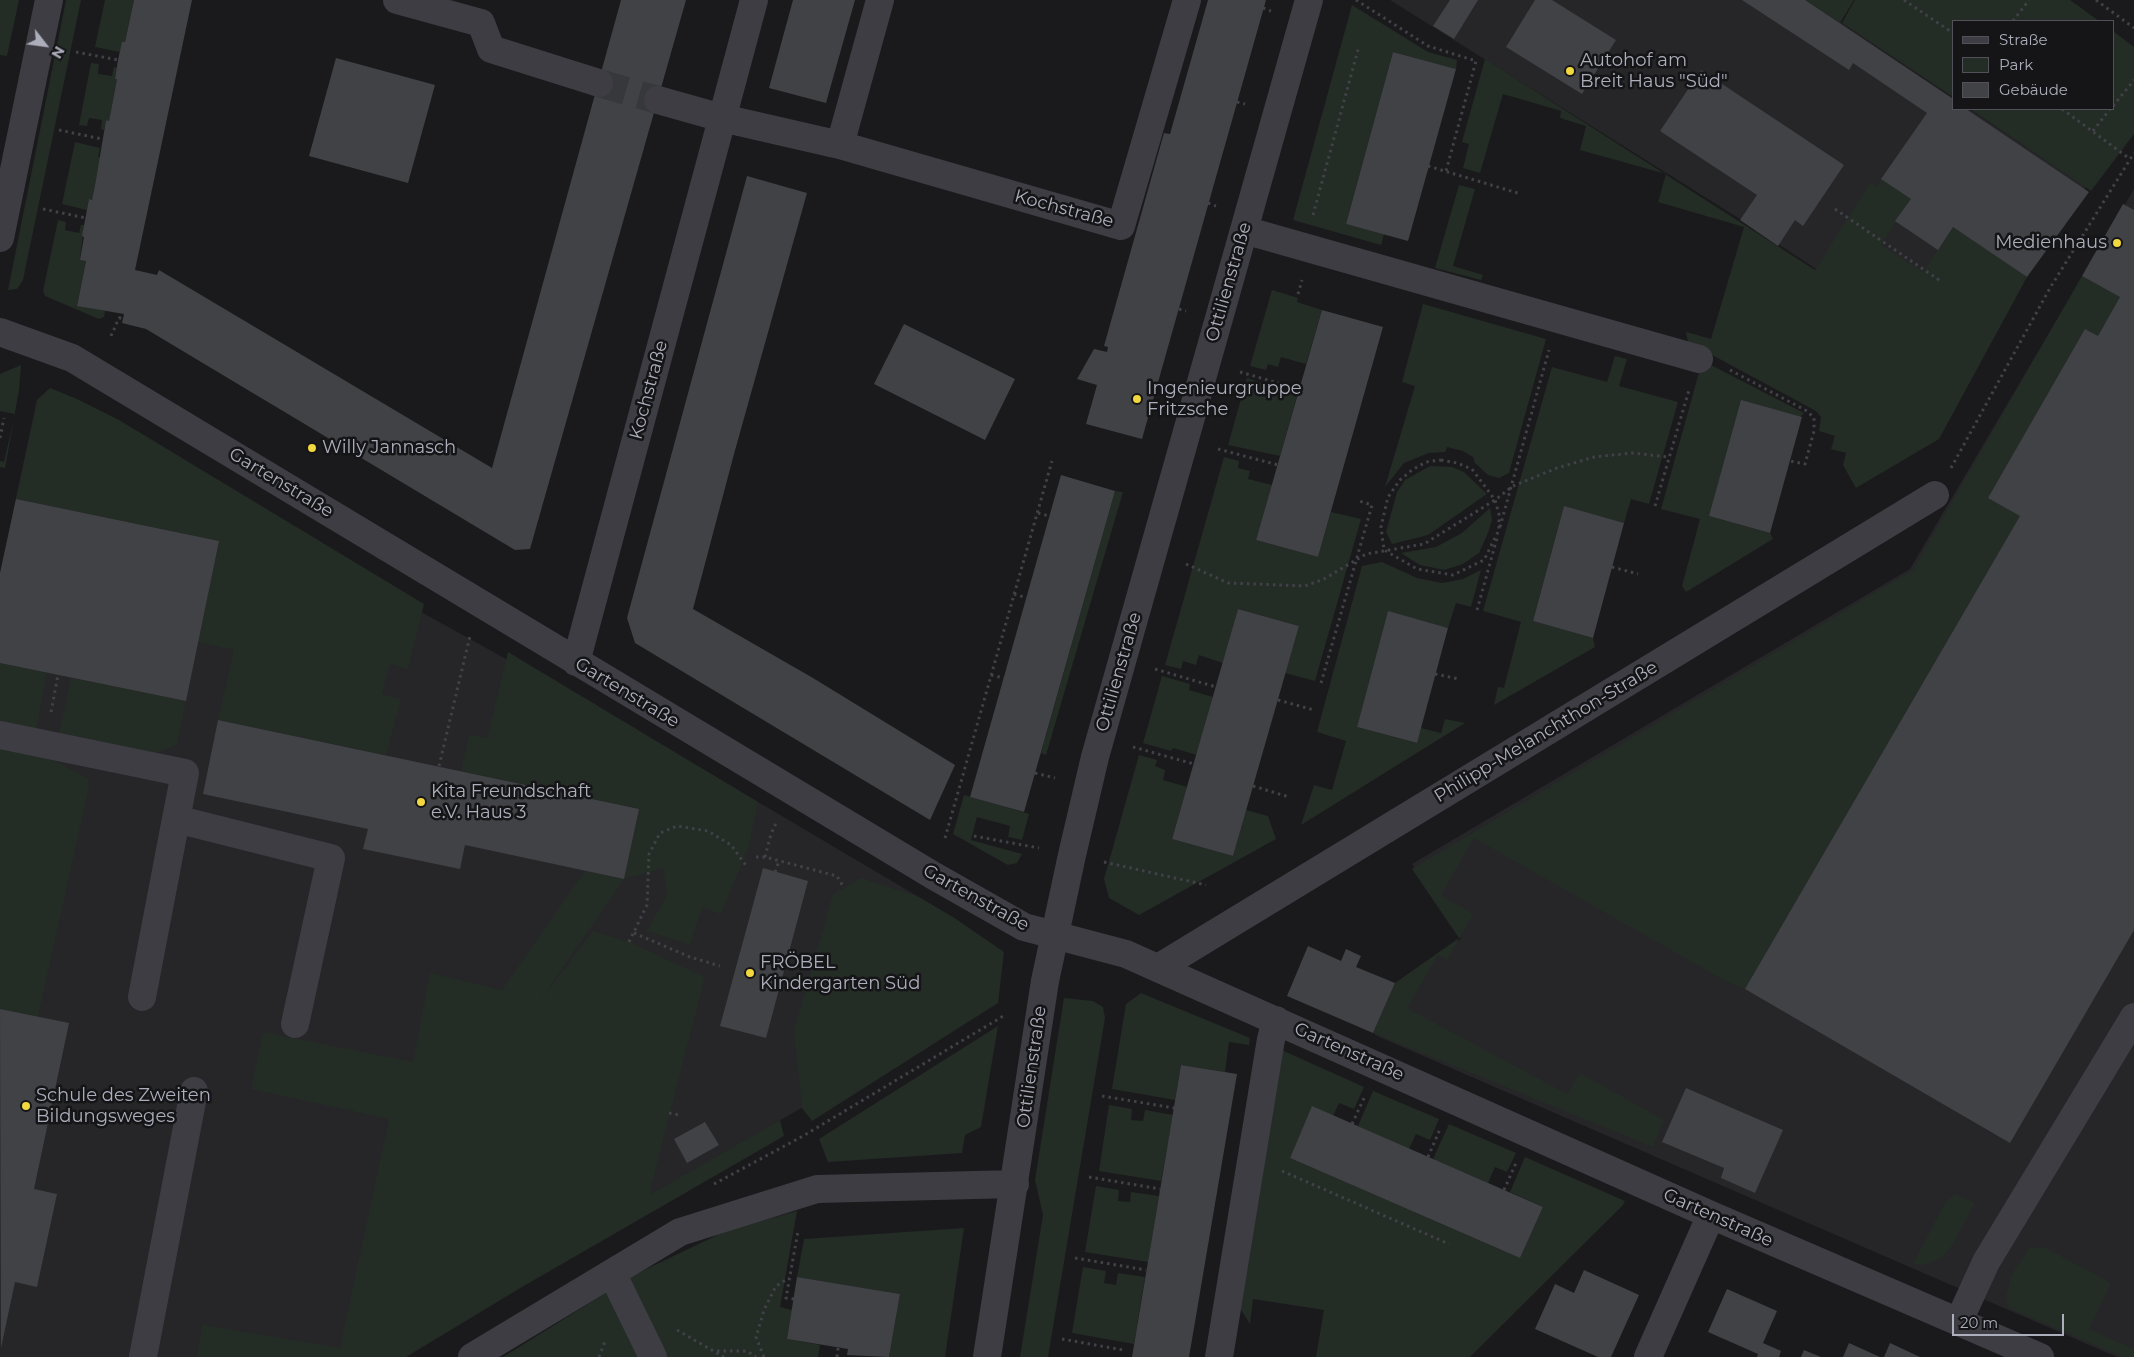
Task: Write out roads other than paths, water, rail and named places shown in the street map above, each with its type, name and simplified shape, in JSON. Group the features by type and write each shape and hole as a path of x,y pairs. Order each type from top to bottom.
{"street":[{"path":"0,238 49,0"},
{"path":"397,0 481,23 491,49 599,83"},
{"name":"Kochstraße","path":"576,662 754,0"},
{"path":"840,146 880,0"},
{"name":"Kochstraße","path":"658,100 722,118 840,146 1121,226 1187,0"},
{"name":"Ottilienstraße","path":"987,1357 1045,981 1095,757 1309,0"},
{"path":"1244,230 1699,359"},
{"name":"Gartenstraße","path":"0,332 72,358 934,876 1024,927 1055,937 1126,954 1710,1215 2040,1357"},
{"name":"Philipp-Melanchthon-Straße","path":"1158,968 1935,495"},
{"path":"0,735 185,773 142,997"},
{"path":"176,819 331,858 296,1024"},
{"path":"1959,1321 1986,1262 2134,1016"},
{"path":"1219,1357 1270,1046 1276,1020"},
{"path":"143,1357 194,1092"},
{"path":"472,1357 680,1232 817,1190 1015,1184"},
{"path":"1648,1357 1710,1215"},
{"path":"612,1273 653,1357"}],"tunnel":[{"path":"599,83 658,100"}],"place":[{"name":"Autohof am Breit Haus \"Süd\"","path":"1570,71"},
{"name":"Medienhaus","path":"2117,243"},
{"name":"Ingenieurgruppe Fritzsche","path":"1137,399"},
{"name":"Willy Jannasch","path":"312,448"},
{"name":"Kita Freundschaft e.V. Haus 3","path":"421,802"},
{"name":"FRÖBEL Kindergarten Süd","path":"750,973"},
{"name":"Schule des Zweiten Bildungsweges","path":"26,1106"}]}
